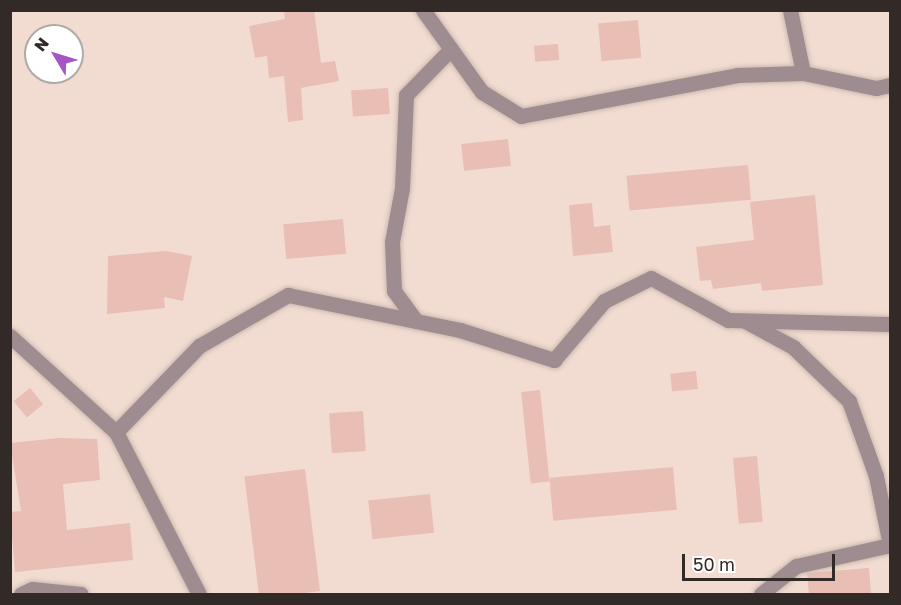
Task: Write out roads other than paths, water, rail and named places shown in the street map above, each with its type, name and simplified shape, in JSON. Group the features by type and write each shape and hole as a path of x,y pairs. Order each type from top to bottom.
{"street":[{"path":"423,10 449,51 494,103 530,117 737,75 803,73 876,88 891,85"},
{"path":"790,10 803,73"},
{"path":"416,321 394,291 393,252 406,95 449,51"},
{"path":"116,432 199,346 288,295 416,321 554,360 604,301 651,278 699,307 743,319 891,324"},
{"path":"743,319 793,347 849,401 876,476 891,545 796,566 761,594"},
{"path":"10,336 116,432 199,594"},
{"path":"21,594 32,589 81,594"}]}
